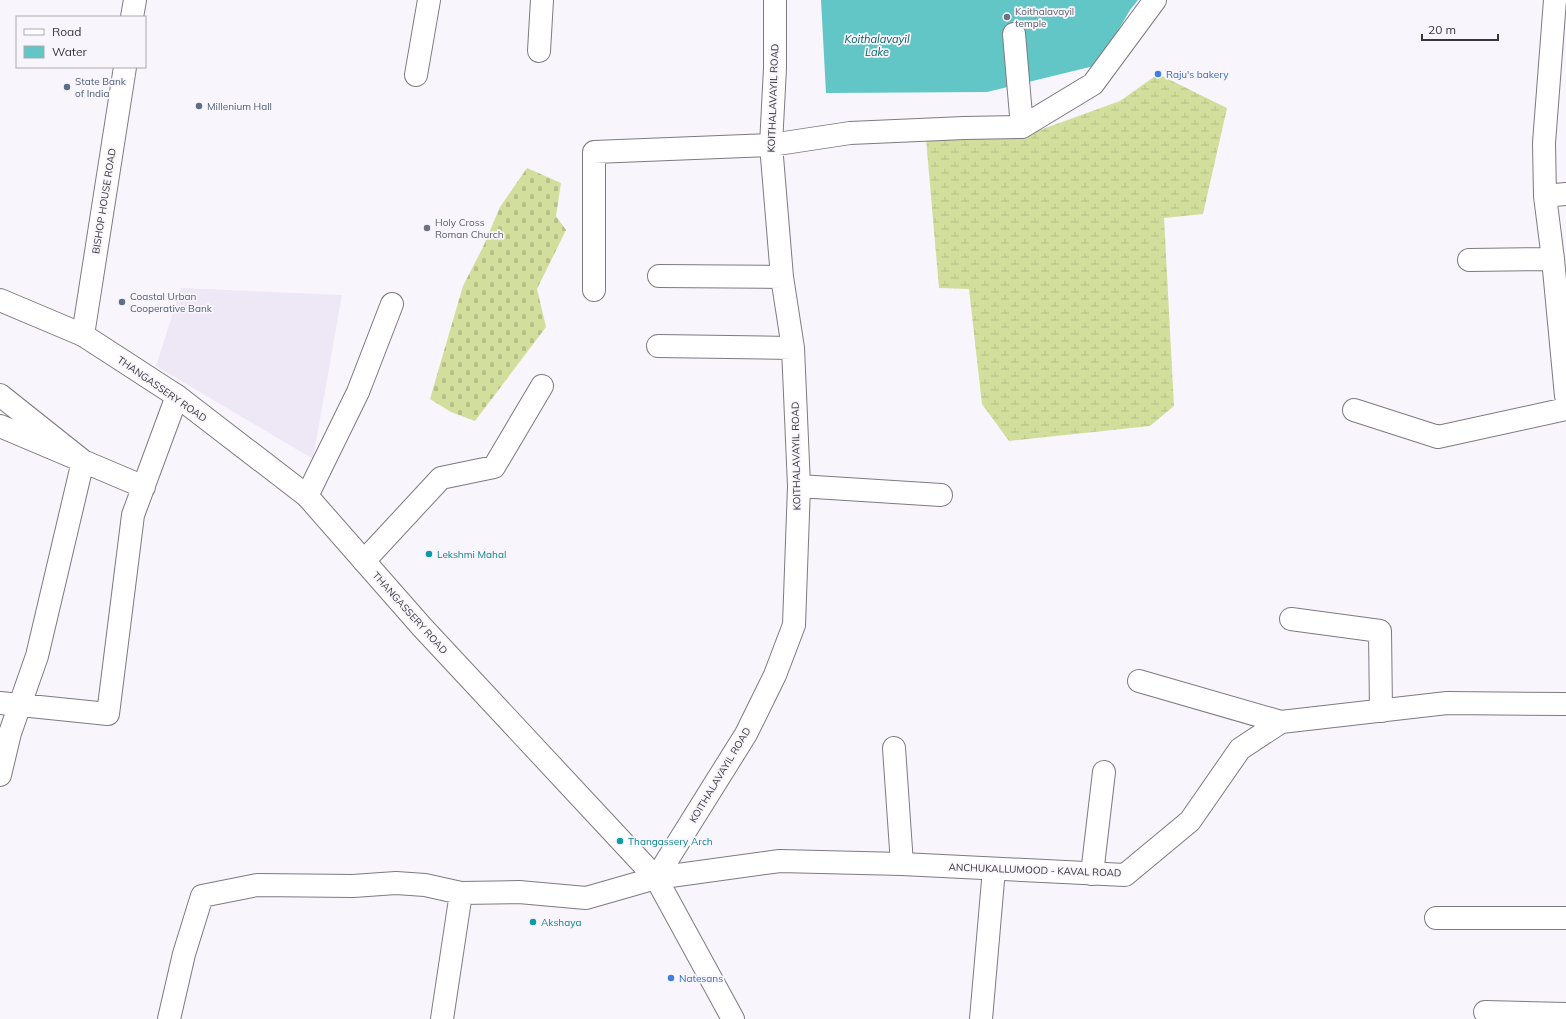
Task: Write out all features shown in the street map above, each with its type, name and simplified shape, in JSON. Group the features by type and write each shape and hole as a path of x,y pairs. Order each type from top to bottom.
{"street":[{"path":"132,16 135,0"},
{"path":"416,75 429,0"},
{"path":"539,51 542,0"},
{"name":"KOITHALAVAYIL ROAD","path":"656,878 746,734 775,675 794,625 799,486 793,348 782,277 771,145 775,68 775,0"},
{"path":"594,290 594,152 771,145 850,133 1022,127 1094,84 1155,0"},
{"path":"1555,0 1544,143 1556,195 1553,259 1566,396"},
{"path":"1014,34 1022,127"},
{"name":"BISHOP HOUSE ROAD","path":"84,335 125,68"},
{"path":"1469,260 1553,259"},
{"path":"659,276 782,277"},
{"name":"THANGASSERY ROAD","path":"0,300 84,335 177,396 307,496 422,627 656,878 733,1019"},
{"path":"307,496 358,392 392,304"},
{"path":"658,346 793,348"},
{"path":"364,561 441,478 494,467 542,386"},
{"path":"0,395 83,461"},
{"path":"10,704 108,714 133,515 177,396"},
{"path":"1354,410 1438,437 1566,409"},
{"path":"0,426 144,487"},
{"path":"0,775 10,733 10,704 38,656 83,461"},
{"path":"799,486 941,495"},
{"path":"1291,619 1380,631 1381,711"},
{"path":"1140,681 1281,722"},
{"name":"ANCHUKALLUMOOD - KAVAL ROAD","path":"169,1019 184,954 202,896 257,885 354,886 396,882 425,885 461,893 519,892 586,898 656,878 780,861 902,864 1125,875 1190,821 1240,749 1281,722 1447,703 1566,704"},
{"path":"894,748 902,864"},
{"path":"1092,874 1104,772"},
{"path":"981,1019 994,869"},
{"path":"442,1019 461,893"},
{"path":"1436,918 1566,918"},
{"path":"1485,1012 1566,1014"}],"shaded area":[{"path":"181,288 342,295 313,459 156,366"}],"green space":[{"path":"1158,74 1227,108 1203,214 1164,218 1174,406 1150,426 1009,441 982,404 969,289 939,288 926,139 1029,134 1120,101"},
{"path":"527,168 561,183 556,216 566,230 537,289 546,327 475,421 451,412 430,399 463,286 483,247 500,207"}],"water":[{"name":"Koithalavayil Lake","path":"821,0 1138,0 1130,10 1098,65 987,92 826,93"}],"place":[{"name":"Koithalavayil temple","path":"1007,17"},
{"name":"Raju's bakery","path":"1158,74"},
{"name":"State Bank of India","path":"67,87"},
{"name":"Millenium Hall","path":"199,106"},
{"name":"Holy Cross Roman Church","path":"427,228"},
{"name":"Coastal Urban Cooperative Bank","path":"122,302"},
{"name":"Lekshmi Mahal","path":"429,554"},
{"name":"Thangassery Arch","path":"620,841"},
{"name":"Akshaya","path":"533,922"},
{"name":"Natesans","path":"671,978"}]}
